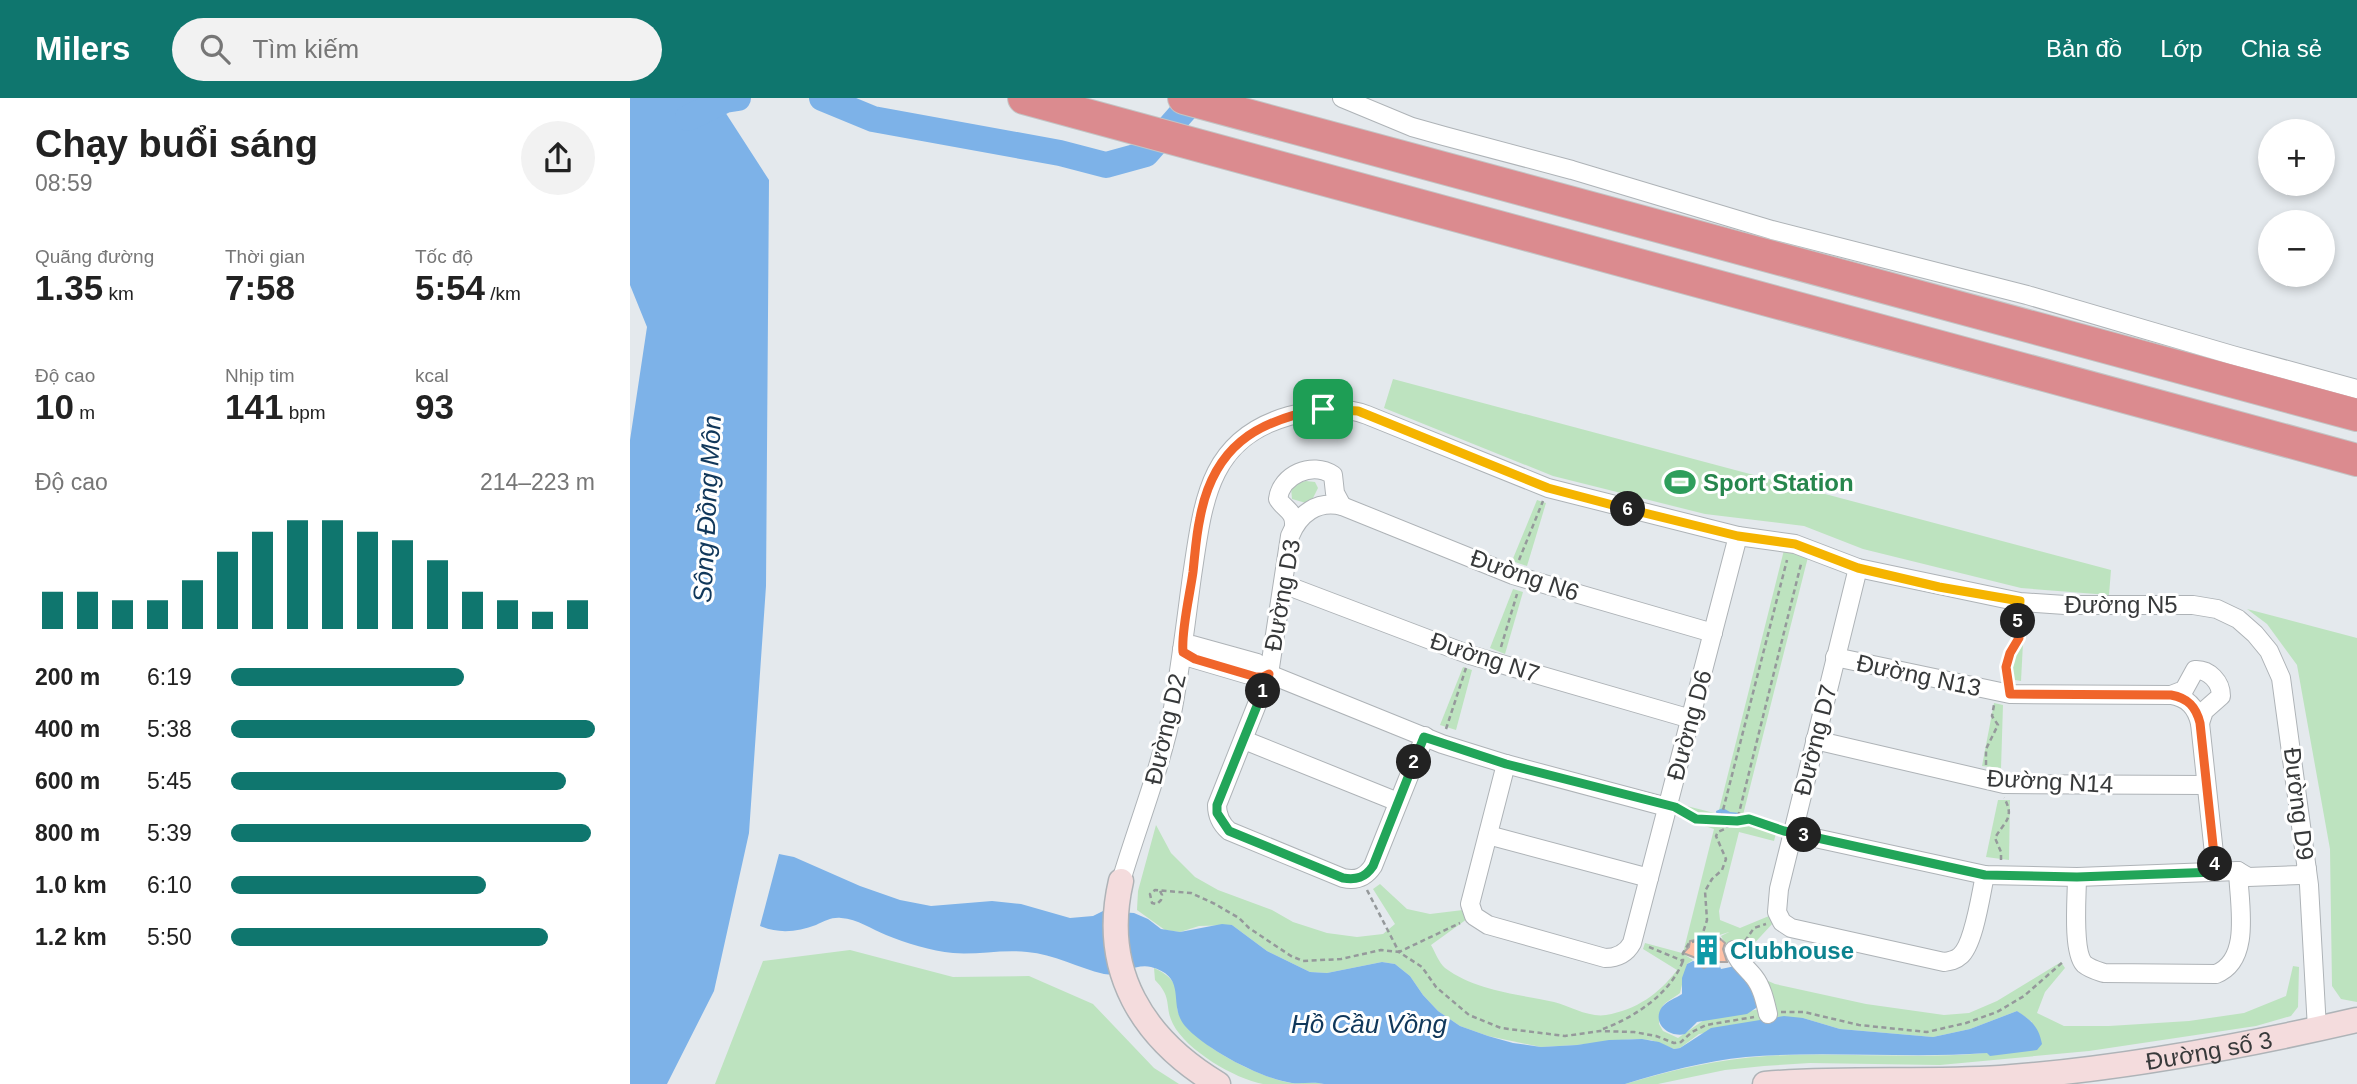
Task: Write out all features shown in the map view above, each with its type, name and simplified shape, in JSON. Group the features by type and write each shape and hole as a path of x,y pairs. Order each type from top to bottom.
{"highway":[{"path":"1024,98 2357,460"},
{"path":"1184,98 2357,415"}],"street":[{"path":"1342,98 1412,127 1572,170 1772,230 2026,295 2357,389"},
{"name":"Đường N5","path":"1259,427 1303,412 1323,409 1358,411 1548,488 1738,536 1798,545 1858,568 1939,587 2020,601 2065,605 2193,605 2217,609"},
{"name":"Đường D2","path":"1121,881 1161,756 1172,710 1198,529 1209,485 1228,453 1259,427"},
{"path":"1294,526 1295,518 1292,512 1282,506 1278,499 1279,490 1284,483 1302,472 1313,468 1333,475 1335,493 1342,506"},
{"path":"1294,526 1305,513 1319,506 1342,506"},
{"name":"Đường N6","path":"1342,506 1518,576 1713,633"},
{"name":"Đường D3","path":"1294,526 1287,549 1269,674 1217,805 1217,813 1229,831 1343,878 1361,878"},
{"name":"Đường D6","path":"1628,948 1649,878 1738,536"},
{"name":"Đường D7","path":"1858,568 1792,832 1779,888 1777,912 1782,922 1791,928 1944,962 1953,961 1962,955 1969,944 1992,875"},
{"name":"Đường N7","path":"1283,584 1470,655 1691,719"},
{"name":"Đường D9","path":"2217,609 2238,619 2255,634 2269,652 2281,678 2307,869 2317,1029"},
{"path":"1182,650 1189,646 1198,646 1257,663 1266,668 1269,674 1442,744 1667,807"},
{"name":"Đường N13","path":"1835,657 2003,692 2171,695"},
{"path":"2171,695 2184,690 2195,670 2203,670 2214,678 2221,689 2221,696 2204,711 2200,723"},
{"path":"2171,695 2181,697 2191,704 2200,723 2216,872"},
{"path":"1361,878 1373,866 1424,737"},
{"path":"1244,740 1398,802"},
{"name":"Đường N14","path":"1815,740 1997,783 2206,785"},
{"path":"1506,764 1470,904 1474,916 1488,925 1605,958 1616,958 1628,948"},
{"path":"1792,832 1992,875 2077,877 2238,872 2249,866 2298,865 2307,869"},
{"path":"1488,835 1649,878"},
{"path":"2077,877 2080,956 2092,969 2104,973 2216,974 2224,971 2233,962 2238,951 2238,872"},
{"path":"1121,881 1117,921 1121,964 1125,982 1137,1009 1156,1034 1192,1067 1218,1084"},
{"path":"1734,950 1760,987 1768,1014"},
{"name":"Đường số 3","path":"1765,1084 1920,1081 2011,1076 2111,1066 2357,1020"}],"path":[{"path":"1496,663 1518,576 1548,488"},
{"path":"1721,819 1798,545"},
{"path":"1737,821 1798,545"},
{"path":"1992,875 2001,852 1995,838 1996,834 2006,827 2008,807 1984,754 1998,728 1998,723 1992,716 2003,692 2010,653 2019,638 2020,601"},
{"path":"1442,744 1470,655"},
{"path":"1667,807 1679,809 1696,819 1749,819 1792,832"},
{"path":"1600,1031 1625,1021 1665,989 1679,971 1689,943 1701,939 1707,920 1706,891 1712,879 1725,865 1725,855 1716,836 1727,828 1728,821"},
{"path":"1361,878 1399,952"},
{"path":"1160,891 1191,893 1215,904 1291,956 1303,961 1332,961 1381,950 1399,952 1422,967 1436,987 1469,1014 1501,1028 1565,1036 1600,1031 1634,1032 1674,1043 1681,1042 1706,1025 1768,1014 1804,1012 1859,1025 1927,1032 1997,1012 2080,956"},
{"path":"1399,952 1474,916"},
{"path":"1628,948 1657,949 1683,961"}],"green space":[{"name":"Sport Station","path":"1393,379 2111,570 2109,595 2021,588 1863,549 1804,526 1705,514 1553,476 1384,408"},
{"path":"1306,481 1315,482 1318,488 1313,498 1306,503 1292,499 1291,488"},
{"path":"1537,500 1546,503 1527,566 1512,561"},
{"path":"1786,542 1810,549 1743,815 1778,826 1774,841 1739,832 1719,911 1720,920 1740,928 1769,916 1774,922 1748,950 1744,961 1757,976 1775,984 1866,1004 1944,1015 1969,1013 1997,1001 2061,962 2065,968 2045,992 2037,1013 2064,1026 2109,1026 2189,1021 2244,1013 2286,996 2293,966 2299,967 2298,1007 2291,1016 2256,1026 2089,1051 1940,1065 1810,1063 1764,1066 1725,1070 1658,1084 1625,1084 1695,1066 1749,1057 1918,1056 2008,1050 2032,1022 2017,1011 1970,1029 1933,1037 1840,1029 1803,1018 1699,1034 1680,1048 1674,1049 1651,1040 1632,1039 1541,1047 1488,1036 1460,1026 1438,1011 1410,976 1395,964 1382,962 1327,973 1310,972 1267,951 1232,925 1199,926 1180,932 1165,930 1137,910 1138,891 1156,825 1171,853 1195,877 1218,890 1272,910 1293,922 1327,933 1357,937 1383,934 1395,924 1373,889 1380,884 1407,909 1430,914 1463,910 1467,919 1431,945 1445,968 1484,987 1554,1002 1593,1015 1617,1013 1646,1000 1677,970 1643,949 1645,943 1682,953 1693,960 1687,964 1680,993 1667,1002 1660,1012 1659,1024 1663,1031 1678,1038 1704,1020 1760,1009 1721,936 1729,932 1710,938 1711,942 1696,939 1683,953 1714,829 1680,818 1683,805 1718,814"},
{"path":"1513,589 1523,592 1505,654 1490,648"},
{"path":"2247,609 2357,638 2357,1002 2341,999 2332,986 2330,849 2297,665 2267,624"},
{"path":"2014,623 2024,624 2021,681 2004,678"},
{"path":"1463,667 1472,670 1456,730 1440,725"},
{"path":"1994,703 2003,705 2001,768 1982,766"},
{"path":"1998,800 2010,800 2009,860 1986,857"},
{"path":"850,950 953,977 1029,976 1093,1004 1154,1068 1179,1084 715,1084 763,961"},
{"path":"1154,968 1173,982 1178,995 1177,1010 1186,1024 1197,1036 1227,1058 1277,1080 1324,1084 1263,1084 1239,1076 1212,1062 1179,1034 1170,1018 1164,992 1155,980"}],"water":[{"name":"Sông Đồng Môn","path":"630,98 716,98 769,180 766,586 749,833 714,991 667,1084 630,1084 630,440 647,327 630,285"},
{"path":"1723,808 1740,813 1737,820 1741,819 1727,828 1716,814 1716,811"},
{"name":"Hồ Cầu Vồng","path":"779,854 794,857 900,900 931,906 992,901 1021,904 1070,918 1093,916 1103,911 1134,913 1161,929 1180,932 1222,924 1232,925 1267,951 1310,972 1327,973 1382,962 1395,964 1410,976 1438,1011 1460,1026 1513,1043 1541,1047 1642,1039 1659,1042 1674,1049 1711,1028 1784,1016 1803,1018 1840,1029 1933,1037 1970,1029 2017,1011 2034,1024 2042,1044 2037,1050 1990,1056 1987,1053 1746,1057 1715,1061 1625,1084 1292,1083 1250,1069 1194,1035 1180,1018 1176,992 1170,977 1151,967 1104,974 1037,953 945,952 910,944 859,922 841,918 795,931 760,926"},
{"path":"1717,960 1721,969 1740,965 1750,977 1758,1004 1756,1008 1747,1014 1697,1022 1685,1034 1673,1034 1663,1028 1659,1013 1664,1005 1682,994 1682,978 1687,964 1693,961 1710,966"}],"building":[{"name":"Clubhouse","path":"1716,935 1725,943 1723,949 1727,962 1715,962 1704,968 1696,958 1683,953 1689,947 1690,941"}],"waterway":[{"path":"688,118 725,100 738,98"},
{"path":"822,98 873,119 1060,153 1106,165 1146,154 1195,98"}],"place":[{"name":"Sport Station","path":"1680,482"},
{"name":"Clubhouse","path":"1707,950"}],"route":[{"path":"1323,409 1358,411 1548,488 1738,536 1795,544 1858,568 1939,587 2020,601 2020,634 2007,659 2006,667 2010,694 2171,695 2181,697 2193,706 2200,723 2216,872 2077,877 1985,875 1784,831 1749,819 1696,819 1675,807 1506,764 1424,737 1373,866 1361,878 1343,878 1229,831 1217,813 1217,805 1269,674 1256,677 1195,659 1182,650 1200,515 1217,469 1243,438 1259,427 1280,419 1323,409"}]}
